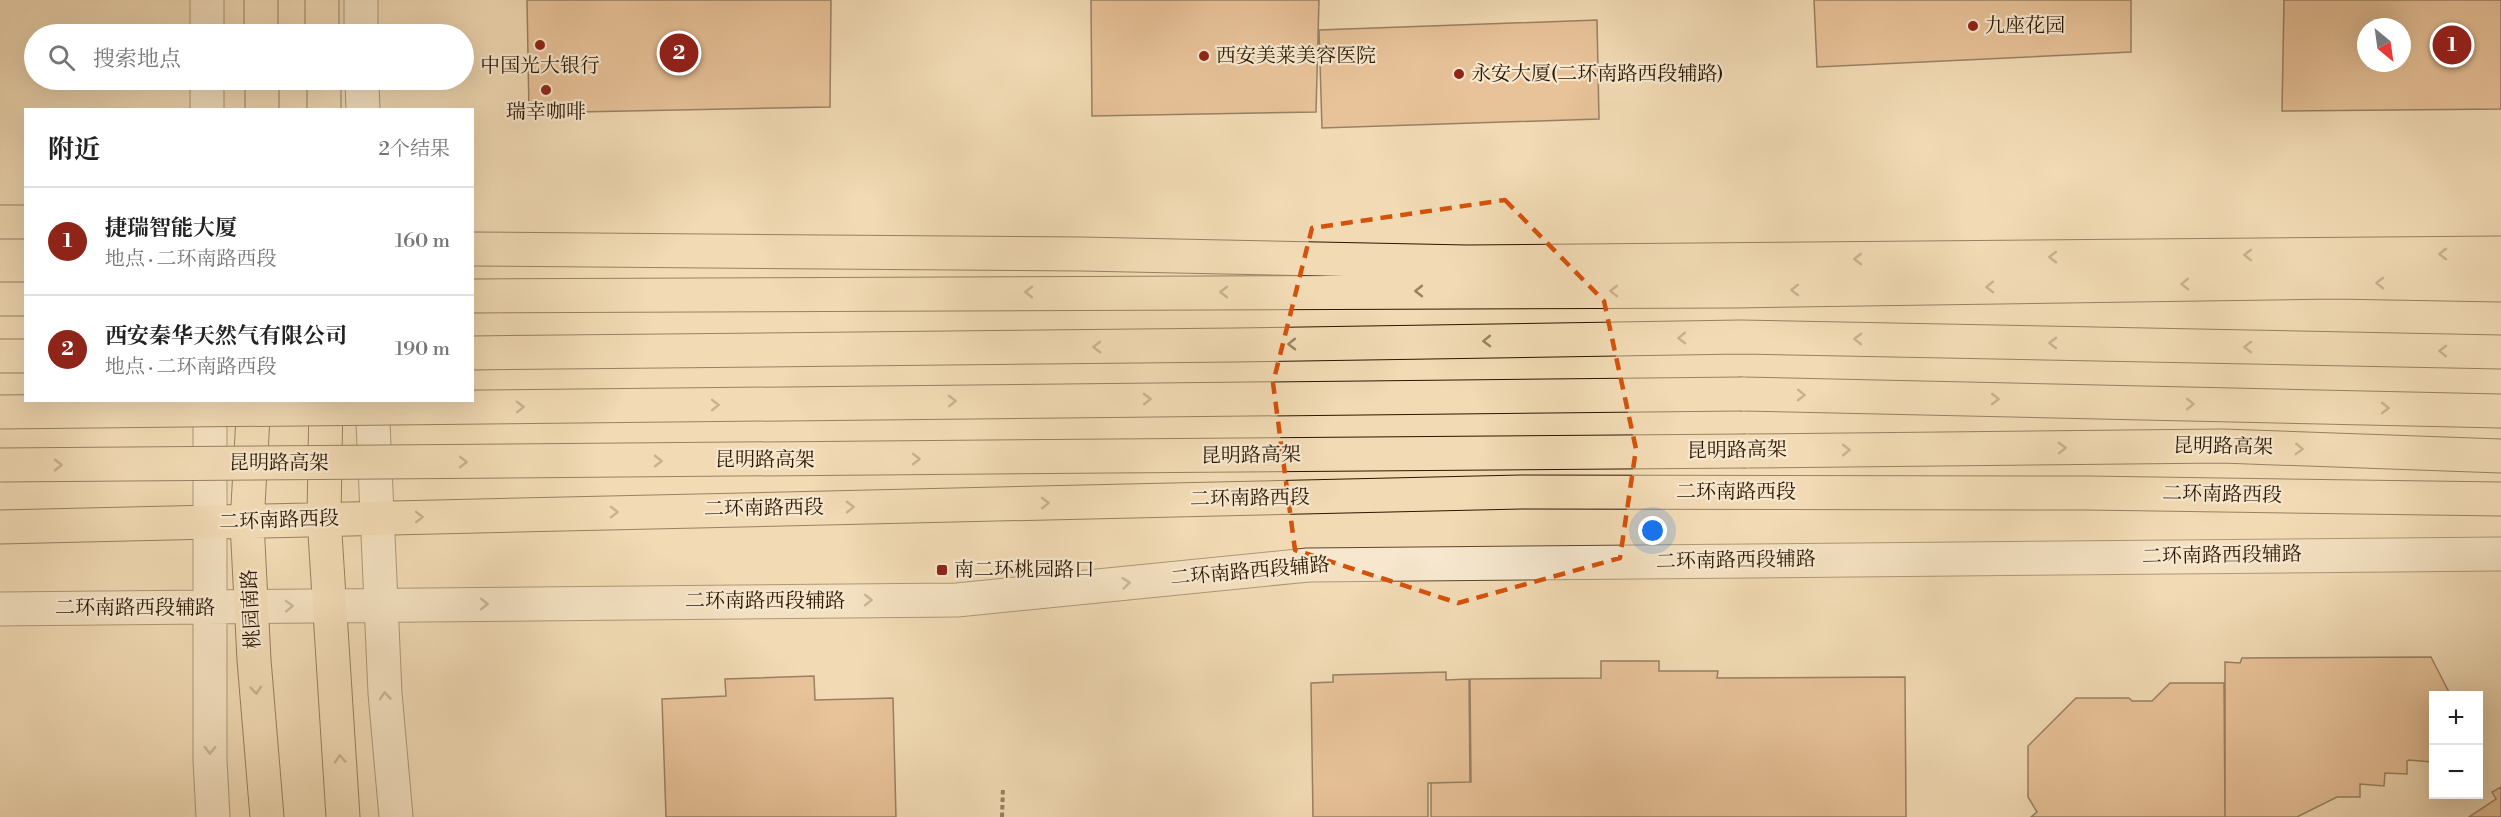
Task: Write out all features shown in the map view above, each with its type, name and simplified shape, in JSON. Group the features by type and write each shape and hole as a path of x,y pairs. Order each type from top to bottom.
{"main road":[{"path":"261,0 261,24"},
{"path":"322,0 322,24"},
{"path":"262,90 262,108"},
{"path":"324,90 324,108"},
{"path":"0,222 24,222"},
{"path":"474,249 1094,254 1467,262 2501,253"},
{"path":"474,296 1735,291 2334,282 2501,285"},
{"path":"0,299 24,299"},
{"path":"474,353 1741,337 2501,352"},
{"path":"0,356 24,356"},
{"path":"0,412 1742,394 2501,411"},
{"name":"桃园南路","path":"254,402 248,523 254,660 267,817"},
{"path":"326,402 324,518 343,817"},
{"name":"昆明路高架","path":"0,465 1118,458 2222,446 2501,456"},
{"name":"二环南路西段","path":"0,527 1521,492 2076,493 2501,499"}],"street":[{"path":"207,0 207,24"},
{"path":"361,0 361,24"},
{"path":"207,90 207,108"},
{"path":"362,90 363,108"},
{"path":"210,402 210,760 213,817"},
{"path":"372,402 385,693 396,817"},
{"name":"二环南路西段辅路","path":"0,609 957,600 1308,565 2430,553 2501,555"}],"path":[{"path":"1002,817 1003,787"}],"highlighted area":[{"path":"1505,200 1604,301 1636,449 1620,558 1458,603 1295,550 1273,383 1312,228"}],"building":[{"path":"527,0 831,0 830,107 529,113"},
{"name":"西安美莱美容医院","path":"1091,0 1319,0 1316,112 1092,116"},
{"name":"九座花园","path":"1814,0 2131,0 2131,52 1817,67"},
{"path":"2284,0 2501,0 2501,109 2282,111"},
{"name":"永安大厦(二环南路西段辅路)","path":"1597,20 1599,119 1322,128 1319,30"},
{"path":"2431,657 2448,691 2429,691 2429,762 2409,760 2407,761 2407,774 2385,773 2384,786 2360,784 2360,797 2337,797 2297,817 2225,817 2225,662 2240,663 2242,658"},
{"path":"1601,661 1659,661 1659,671 1718,671 1717,678 1905,677 1906,817 1431,817 1431,783 1471,782 1470,679 1601,678"},
{"path":"1446,672 1446,680 1469,679 1470,782 1428,783 1428,817 1313,817 1311,683 1333,682 1333,675"},
{"path":"814,676 815,700 893,698 896,817 666,817 662,699 726,696 725,679"},
{"path":"2170,683 2224,683 2225,817 2031,817 2037,812 2028,797 2028,746 2076,698 2129,698 2132,701 2152,701"},
{"path":"2501,787 2501,817 2469,817 2496,799 2492,792"}],"place":[{"name":"九座花园","path":"1973,26"},
{"name":"中国光大银行","path":"540,45"},
{"name":"捷瑞智能大厦","path":"2452,45"},
{"name":"西安秦华天然气有限公司","path":"679,53"},
{"name":"西安美莱美容医院","path":"1204,56"},
{"name":"永安大厦(二环南路西段辅路)","path":"1459,74"},
{"name":"瑞幸咖啡","path":"546,90"},
{"name":"南二环桃园路口","path":"942,570"}]}
